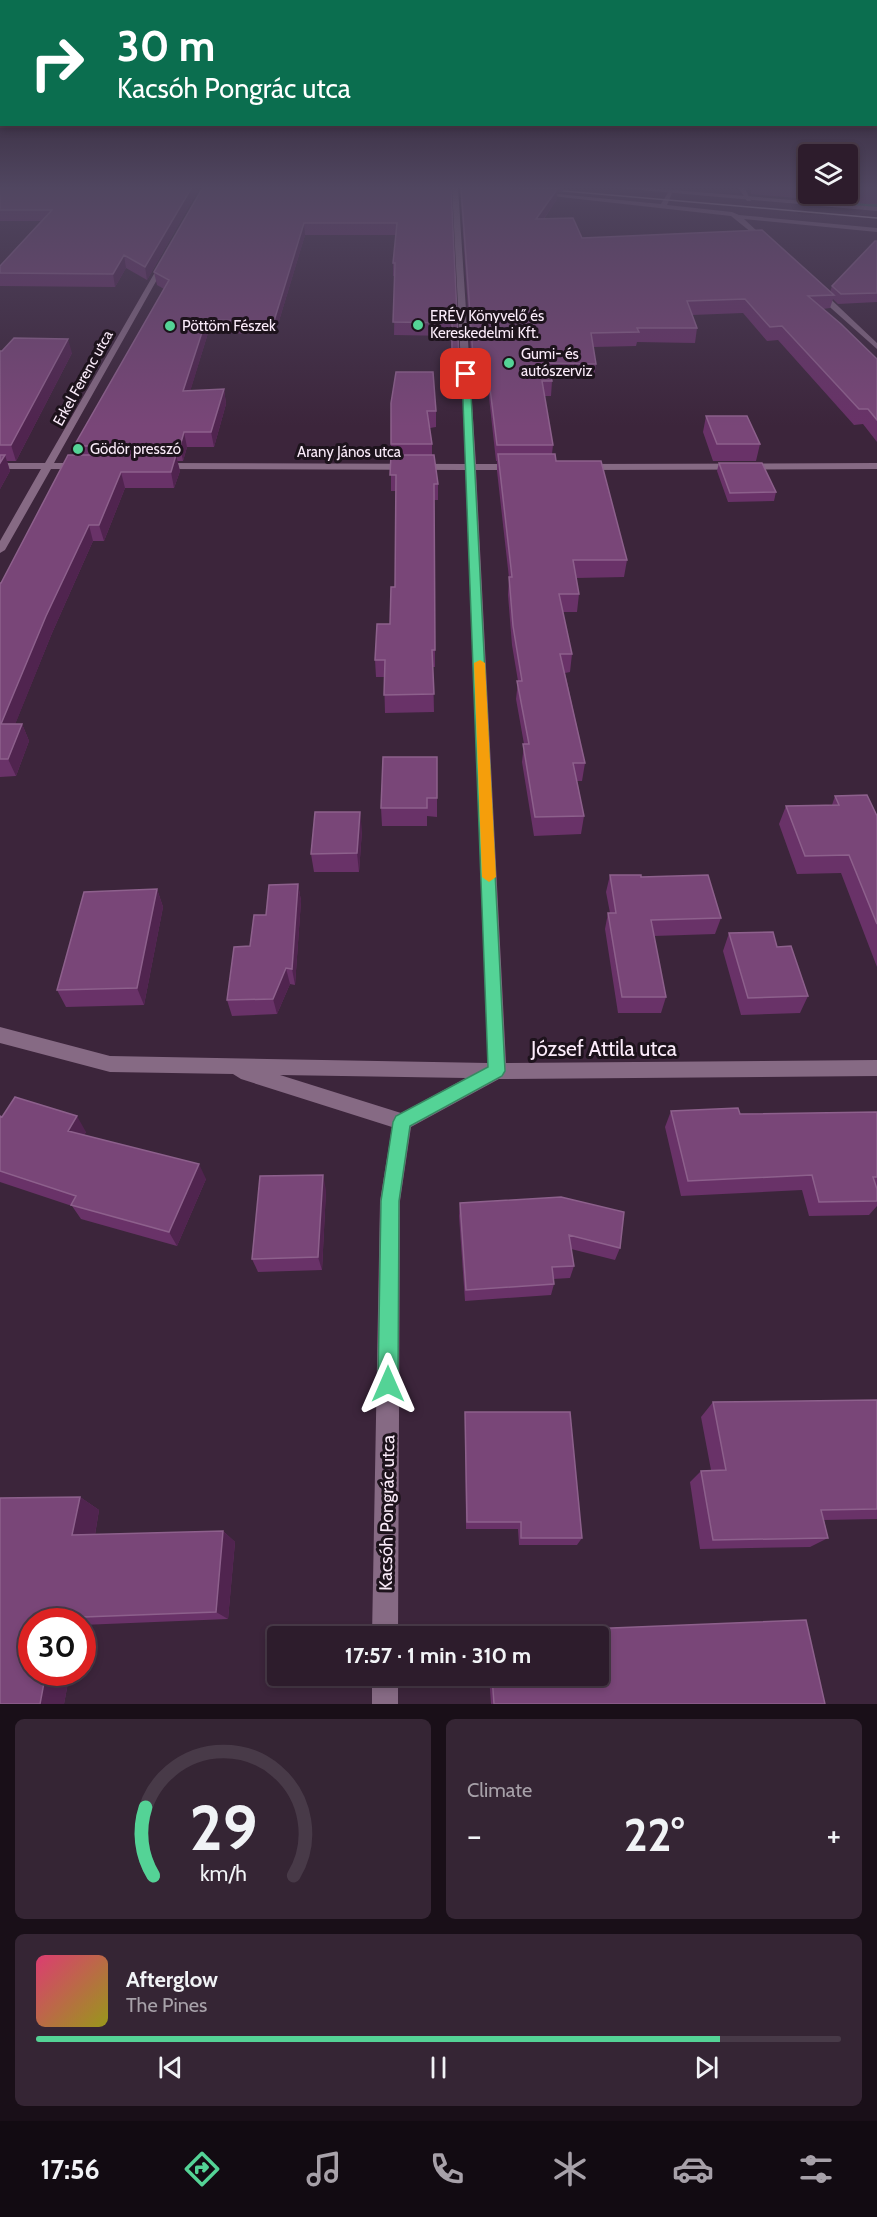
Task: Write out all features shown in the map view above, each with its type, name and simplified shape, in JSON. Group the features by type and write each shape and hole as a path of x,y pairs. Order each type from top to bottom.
{"street":[{"name":"Erkel Ferenc utca","path":"0,550 161,267"},
{"path":"402,1122 497,1071 471,467 460,267"},
{"path":"808,282 877,347"},
{"path":"0,466 96,466"},
{"name":"Arany János utca","path":"143,466 531,467"},
{"path":"567,467 877,466"},
{"name":"József Attila utca","path":"0,1035 110,1064 497,1071 877,1068"},
{"name":"József Attila utca","path":"224,1066 402,1122"},
{"name":"Kacsóh Pongrác utca","path":"386,1626 390,1201 402,1122"},
{"path":"385,1686 385,1704"}],"building":[{"path":"0,267 117,267 113,274 0,273"},
{"path":"157,267 291,267 274,321 206,320 183,391 224,389 211,432 184,432 180,446 74,446 169,280 154,272"},
{"path":"395,267 455,267 459,357 452,357 452,323 393,322"},
{"path":"467,267 802,267 834,295 808,296 877,359 877,420 868,409 859,409 782,326 770,327 745,299 687,301 697,328 637,328 639,332 591,333 596,364 548,363 552,381 542,381 553,445 497,445 486,356 473,356"},
{"path":"851,267 877,267 877,293 841,294 832,286"},
{"path":"14,338 68,339 11,445 0,445 0,351"},
{"path":"396,372 433,372 436,411 427,411 432,444 391,444 391,403"},
{"path":"706,416 747,416 760,444 717,444"},
{"path":"498,454 555,454 556,461 601,461 627,560 573,560 579,594 559,594 572,654 560,654 585,763 573,763 584,816 535,817 523,744 529,744 517,681 522,681 513,626 509,577 512,577"},
{"path":"68,455 176,455 171,472 121,472 99,525 89,525 46,616 1,724 22,724 8,759 0,759 0,583"},
{"path":"391,455 434,455 438,484 434,484 435,650 432,650 434,694 384,695 385,660 375,660 377,624 390,624 391,587 395,587 396,475 390,475"},
{"path":"719,463 762,463 776,492 730,493"},
{"path":"383,757 437,757 437,798 427,798 427,808 381,808"},
{"path":"867,795 877,816 877,924 849,855 805,856 786,806 839,805 835,796"},
{"path":"315,812 360,812 357,853 311,854"},
{"path":"610,875 641,875 641,877 708,875 721,918 651,920 666,997 622,997 608,913 616,913"},
{"path":"298,884 292,969 286,968 273,999 227,1000 234,947 250,946 254,915 266,915 269,885"},
{"path":"157,889 137,988 57,990 84,892"},
{"path":"773,932 777,947 791,946 808,996 748,998 729,933"},
{"path":"15,1097 77,1116 68,1131 199,1164 169,1232 71,1205 76,1196 0,1171 0,1116 2,1117"},
{"path":"738,1108 740,1114 877,1112 877,1177 873,1177 877,1189 877,1201 819,1202 812,1175 688,1181 671,1111"},
{"path":"323,1175 318,1257 252,1259 260,1176"},
{"path":"561,1197 624,1212 620,1248 569,1235 574,1266 552,1267 554,1284 466,1290 460,1203"},
{"path":"877,1400 877,1509 821,1510 828,1538 713,1540 701,1471 726,1470 713,1402"},
{"path":"465,1412 570,1412 582,1538 521,1538 521,1522 467,1522"},
{"path":"80,1497 72,1535 223,1531 216,1612 96,1617 96,1608 18,1608 18,1686 43,1686 40,1704 0,1704 0,1498"},
{"path":"806,1620 825,1704 494,1704 493,1686 609,1686 609,1628"}],"slow traffic":[{"path":"480,663 489,877"}],"place":[{"name":"ERÉV Könyvelő és Kereskedelmi Kft.","path":"418,325"},
{"name":"Pöttöm Fészek","path":"170,326"},
{"name":"Gumi- és autószerviz","path":"509,363"},
{"name":"Gödör presszó","path":"78,449"}],"route":[{"path":"388,1384 390,1201 402,1122 497,1071 466,374"}]}
